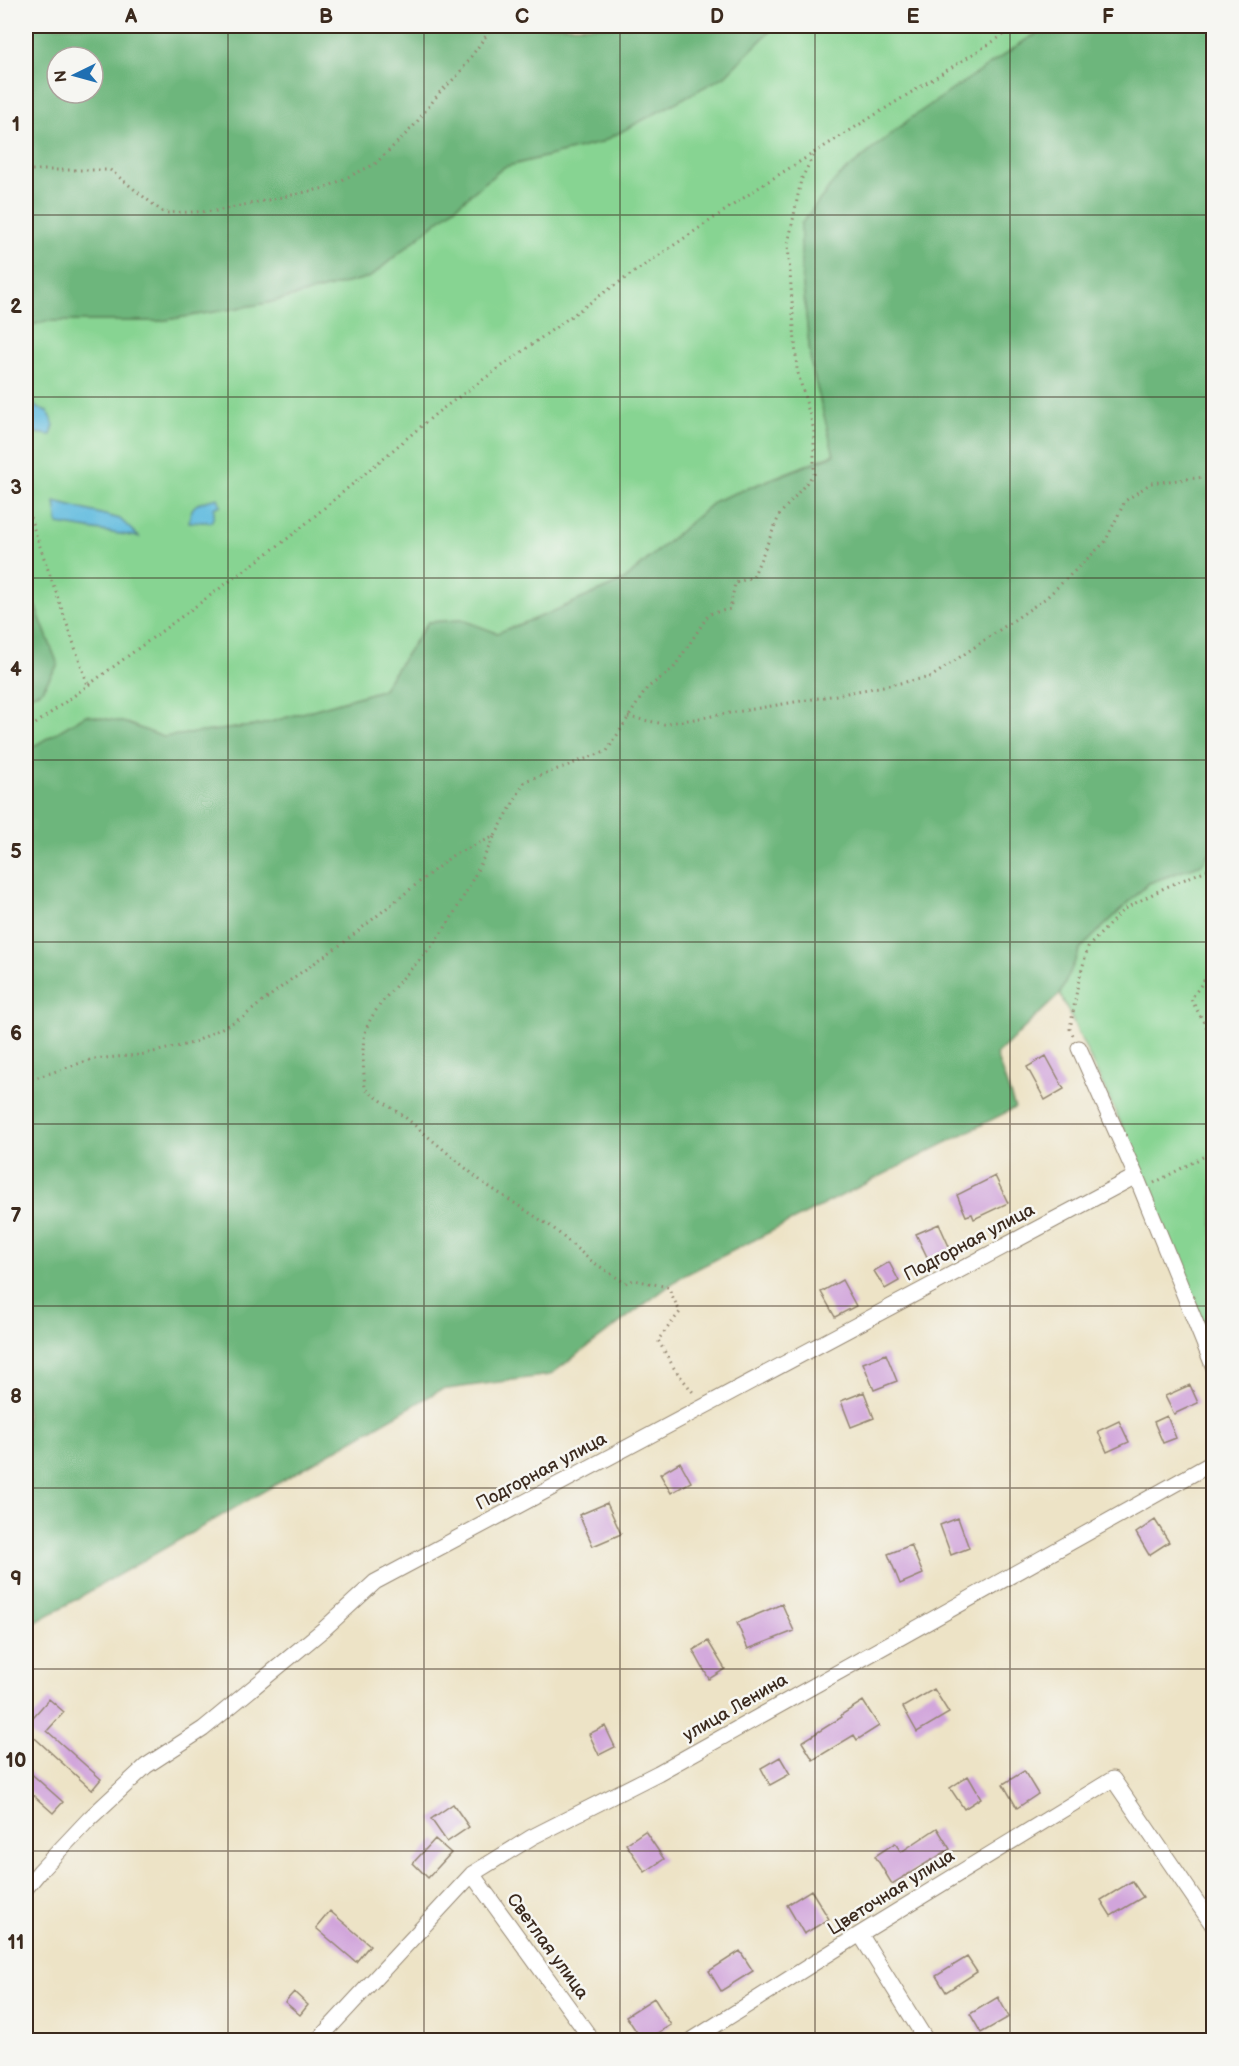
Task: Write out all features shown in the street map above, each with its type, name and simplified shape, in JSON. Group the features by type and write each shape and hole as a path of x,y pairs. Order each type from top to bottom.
{"street":[{"path":"1079,1047 1139,1182 1214,1368"},
{"name":"Подгорная улица","path":"26,1888 81,1828 146,1766 203,1729 324,1629 375,1582 702,1407 1139,1182"},
{"name":"улица Ленина","path":"318,2040 472,1874 532,1837 658,1773 1214,1462"},
{"name":"Цветочная улица","path":"692,2040 1113,1779 1214,1928"},
{"name":"Светлая улица","path":"472,1874 592,2040"},
{"path":"860,1934 926,2040"}],"path":[{"path":"26,170 110,170 164,213 216,211 325,188 375,164 398,142 413,127 440,92 458,75 493,26"},
{"path":"26,731 291,536 448,405 602,294 767,182 1018,26"},
{"path":"702,1407 694,1392 674,1368 658,1340 680,1312 668,1287 634,1280 625,1283 590,1260 554,1228 482,1182 406,1118 365,1089 363,1053 366,1032 379,1005 436,941 525,781 607,751 647,688 673,669 709,614 730,609 735,583 753,577 780,514 814,474 814,430 797,370 788,245 801,180 815,152"},
{"path":"628,717 664,724 932,677 1046,598 1105,542 1125,501 1151,483 1214,476"},
{"path":"26,506 88,685"},
{"path":"26,1081 93,1059 140,1054 193,1043 243,1017 453,855 495,836"},
{"path":"1079,1047 1070,1029 1078,984 1088,947 1124,909 1164,888 1209,869 1214,863"},
{"path":"1214,973 1205,979 1191,999 1214,1041"},
{"path":"1139,1182 1157,1182 1214,1151"}],"green space":[{"path":"26,26 778,26 774,27 725,76 600,143 504,167 370,277 267,303 160,321 46,321 26,327"},
{"path":"1050,26 911,118 836,179 801,266 811,364 834,454 715,501 624,580 550,613 497,633 462,620 428,622 382,690 260,725 163,737 126,723 86,715 26,751 26,696 41,691 58,665 26,582 26,327 46,321 160,321 267,303 370,277 504,167 600,143 725,76 774,27"},
{"path":"1050,26 1213,26 1214,846 1202,864 1149,883 1081,948 1060,994 996,1055 1015,1108 681,1277 550,1375 440,1390 26,1628 26,751 86,715 126,723 163,737 260,725 382,690 428,622 462,620 497,633 550,613 624,580 715,501 834,455 811,364 801,266 801,224 836,179 911,118"},
{"path":"26,582 58,665 41,691 26,696"},
{"path":"1213,846 1213,1351 1123,1128 1060,994 1081,948 1149,883 1202,864"}],"water":[{"path":"26,395 37,408 47,411 54,425 51,435 35,433 26,420"},
{"path":"218,498 221,505 214,508 211,522 189,522 194,506"},
{"path":"55,502 120,519 139,537 58,524"}],"building":[{"path":"1046,1056 1064,1089 1045,1100 1027,1067"},
{"path":"995,1176 1008,1203 974,1219 972,1214 966,1216 957,1195"},
{"path":"939,1224 952,1253 930,1263 916,1234"},
{"path":"889,1262 899,1281 885,1289 874,1271"},
{"path":"842,1280 856,1306 835,1317 821,1292"},
{"path":"886,1354 897,1381 874,1390 863,1363"},
{"path":"1190,1385 1198,1403 1174,1414 1165,1396"},
{"path":"864,1392 874,1418 851,1427 841,1401"},
{"path":"1167,1416 1176,1438 1163,1443 1154,1422"},
{"path":"1119,1421 1129,1442 1107,1452 1098,1431"},
{"path":"680,1462 691,1482 671,1493 660,1474"},
{"path":"607,1503 621,1534 593,1546 579,1515"},
{"path":"958,1518 969,1548 951,1555 940,1525"},
{"path":"1155,1520 1169,1542 1149,1555 1136,1533"},
{"path":"911,1545 923,1574 900,1584 888,1554"},
{"path":"782,1604 794,1631 748,1649 737,1623"},
{"path":"708,1641 725,1669 709,1679 693,1650"},
{"path":"934,1689 949,1713 917,1732 903,1707"},
{"path":"49,1699 64,1712 47,1731 101,1779 92,1790 26,1730 26,1725"},
{"path":"863,1701 879,1726 857,1740 854,1735 813,1760 802,1742"},
{"path":"605,1726 615,1747 599,1755 589,1734"},
{"path":"780,1757 790,1774 770,1785 761,1768"},
{"path":"26,1769 63,1802 53,1813 26,1789"},
{"path":"1024,1771 1038,1794 1017,1808 1003,1784"},
{"path":"968,1776 981,1798 964,1809 950,1788"},
{"path":"453,1804 469,1827 447,1842 431,1819"},
{"path":"937,1828 950,1849 892,1884 875,1856 895,1843 901,1852"},
{"path":"645,1831 664,1859 645,1872 626,1844"},
{"path":"435,1839 451,1853 428,1878 413,1863"},
{"path":"1132,1881 1143,1897 1111,1916 1101,1900"},
{"path":"811,1890 829,1919 804,1934 787,1905"},
{"path":"330,1911 370,1945 356,1962 316,1928"},
{"path":"740,1951 753,1971 721,1991 709,1971"},
{"path":"967,1957 977,1972 946,1992 936,1976"},
{"path":"294,1992 308,2005 300,2015 285,2002"},
{"path":"998,1997 1009,2017 981,2033 970,2014"},
{"path":"654,1998 671,2025 646,2040 642,2040 626,2016"}]}
